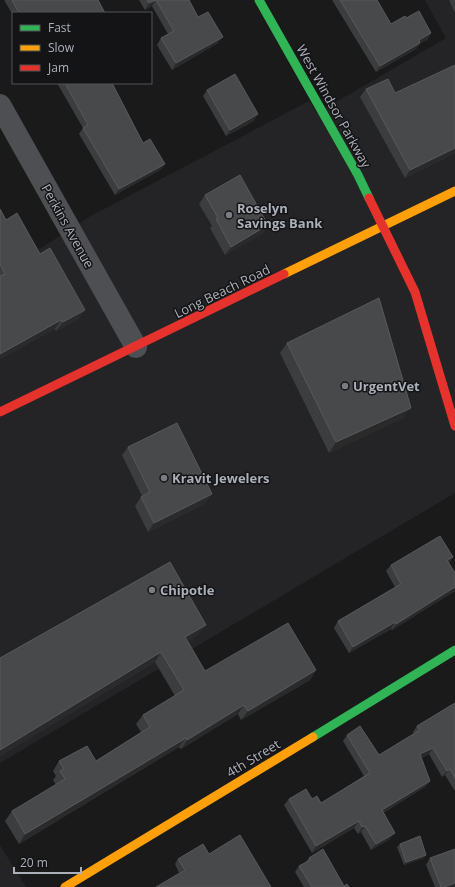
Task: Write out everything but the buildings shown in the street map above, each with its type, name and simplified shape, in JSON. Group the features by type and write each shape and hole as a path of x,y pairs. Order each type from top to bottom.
{"street":[{"name":"West Windsor Parkway","path":"259,0 358,175 415,292 455,426"},
{"name":"Perkins Avenue","path":"0,105 136,347"},
{"name":"Long Beach Road","path":"0,412 455,191"},
{"name":"4th Street","path":"65,887 455,650"}],"shaded area":[{"path":"425,0 455,0 455,493 0,763 0,271 46,245 89,217 309,101 317,113 446,38"},
{"path":"0,845 26,887 0,887"}],"traffic: fast":[{"path":"259,0 358,175 369,198"},
{"path":"313,737 455,650"}],"traffic: slow":[{"path":"284,274 455,191"},
{"path":"65,887 313,737"}],"traffic: jam":[{"path":"369,198 415,292 455,426"},
{"path":"0,412 284,274"}],"place":[{"name":"Roselyn Savings Bank","path":"229,215"},
{"name":"UrgentVet","path":"345,386"},
{"name":"Kravit Jewelers","path":"164,478"},
{"name":"Chipotle","path":"152,590"}]}
